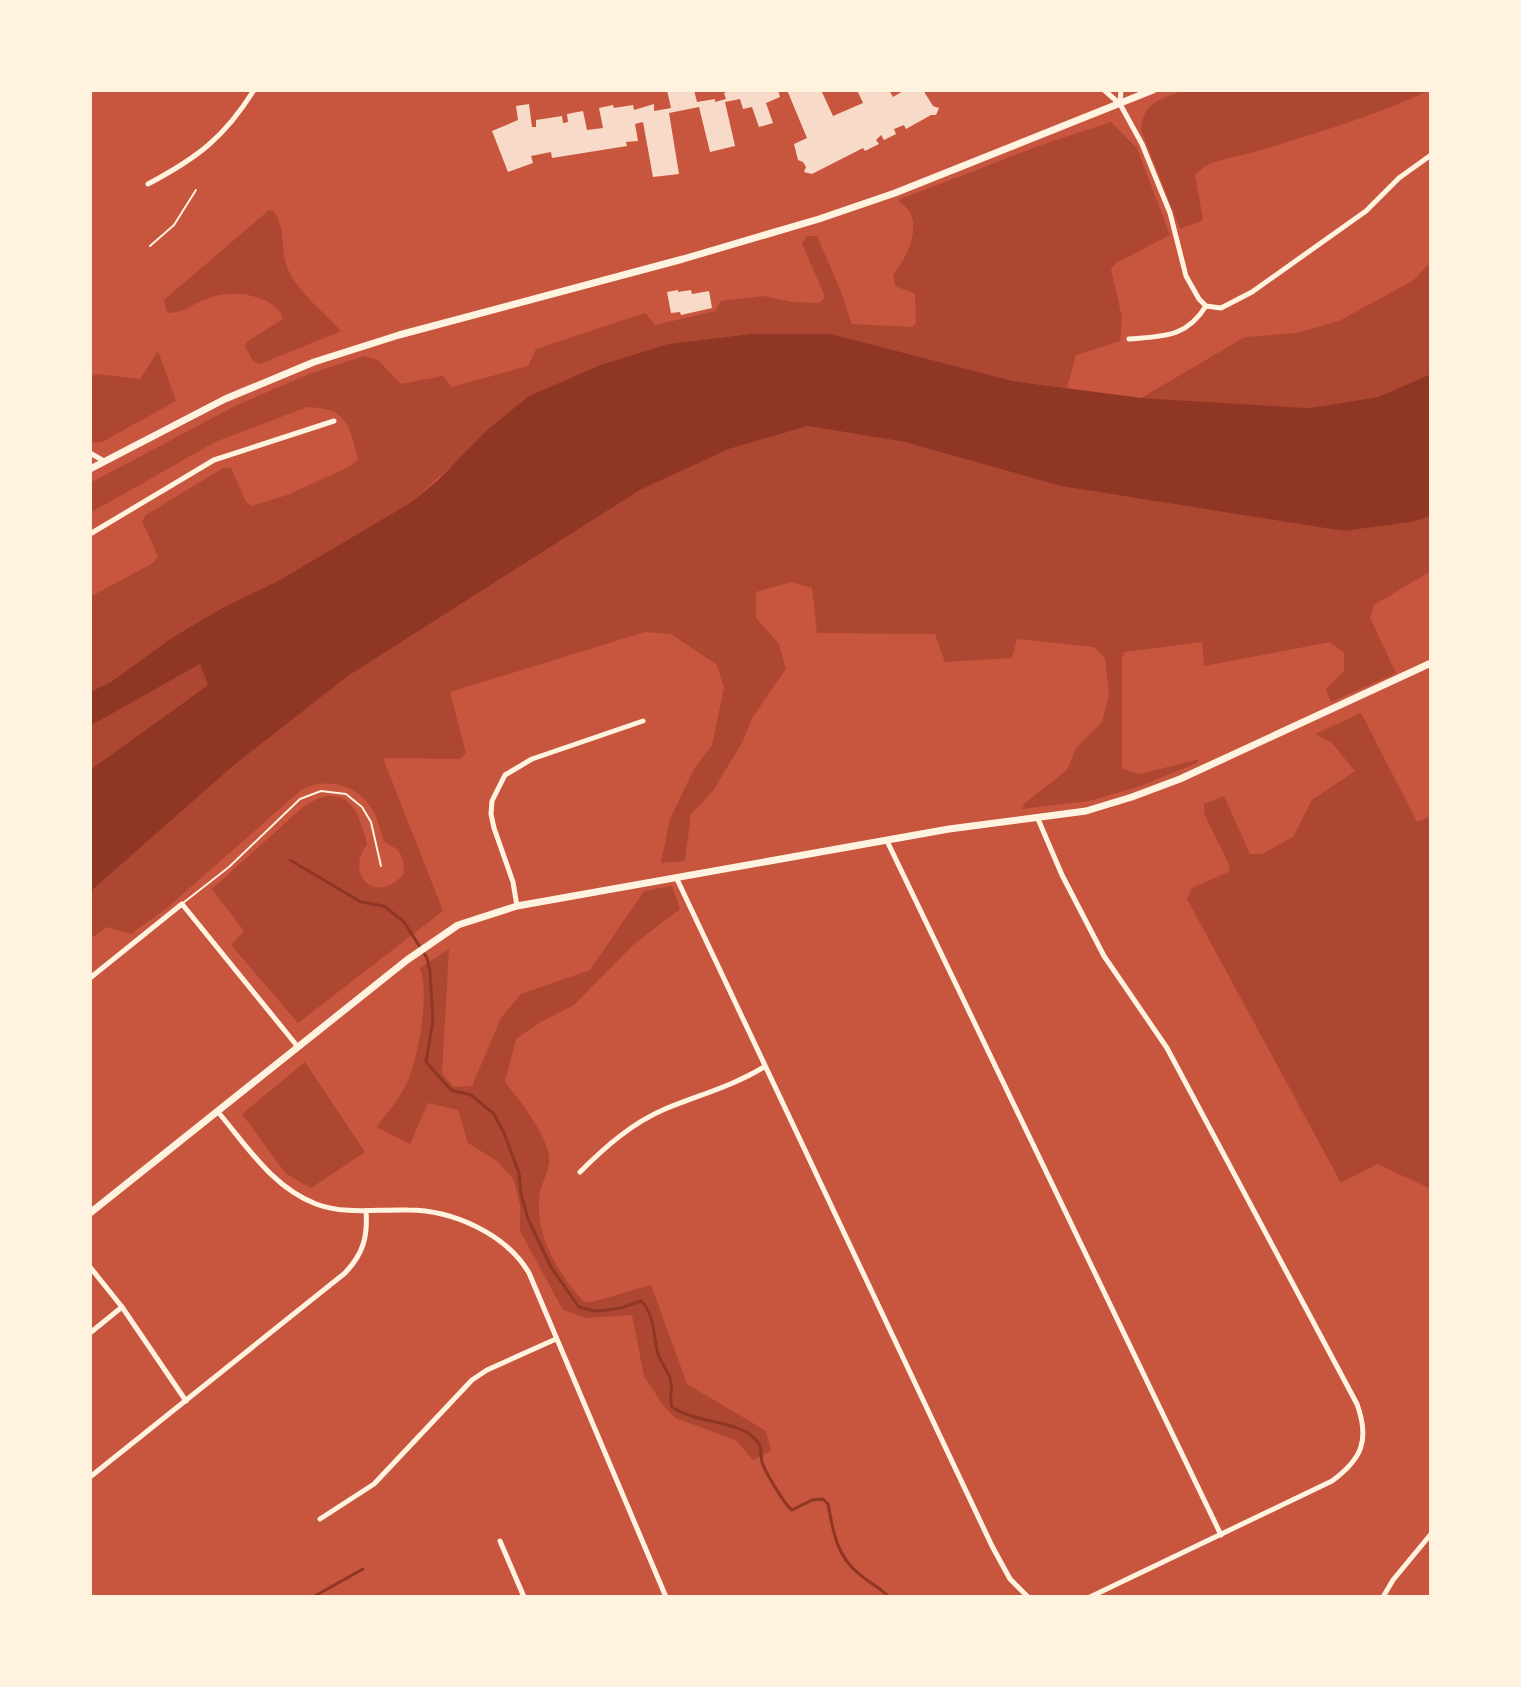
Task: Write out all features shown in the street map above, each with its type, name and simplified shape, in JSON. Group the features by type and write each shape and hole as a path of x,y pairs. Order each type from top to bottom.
{"main road":[{"path":"90,469 225,399 314,362 399,335 669,263 819,219 895,193 1153,90"},
{"path":"90,1213 413,955 469,920 517,906 676,877 949,829 1086,811 1180,779 1431,663"}],"street":[{"path":"148,184 209,147 225,132 254,90"},
{"path":"1104,90 1120,104 1142,144 1170,213 1186,276 1206,306 1221,308 1252,292 1366,211 1399,178 1431,155"},
{"path":"1120,104 1121,90"},
{"path":"1129,339 1171,335 1194,324 1206,306"},
{"path":"90,534 214,460 334,421"},
{"path":"90,453 104,462"},
{"path":"517,906 513,882 491,814 492,801 505,775 532,759 643,721"},
{"path":"1038,819 1062,875 1104,956 1167,1048 1351,1391 1362,1418 1362,1443 1349,1469 1332,1481 1090,1597"},
{"path":"887,841 1221,1535"},
{"path":"676,877 1003,1567 1028,1597"},
{"path":"90,978 182,904 298,1047"},
{"path":"580,1172 626,1131 664,1109 720,1089 764,1067"},
{"path":"218,1112 288,1190 319,1206 366,1211 407,1209 430,1212 472,1225 499,1238 522,1260 666,1597"},
{"path":"90,1477 345,1273 361,1254 367,1228 366,1211"},
{"path":"90,1267 122,1307 186,1401"},
{"path":"90,1333 122,1307"},
{"path":"320,1519 374,1484 472,1380 487,1370 556,1339"},
{"path":"1383,1597 1431,1534"},
{"path":"500,1541 524,1597"}],"lane":[{"path":"150,246 174,225 196,190"},
{"path":"182,904 229,867 300,799 321,791 346,794 362,807 371,822 381,866"}],"shaded area":[{"path":"1183,90 1430,90 1345,124 1208,165 1195,175 1203,220 1180,229 1141,130 1145,113 1154,103"},
{"path":"1111,122 1137,148 1170,235 1116,263 1111,269 1122,317 1120,341 1076,355 1067,388 1013,381 831,334 750,334 668,344 600,365 529,396 410,503 278,581 224,607 170,639 111,682 90,692 90,597 153,563 158,556 142,521 146,515 223,468 231,468 246,502 252,506 287,495 351,466 358,459 349,428 339,415 321,408 307,407 215,442 90,513 90,483 235,406 309,374 364,356 378,360 401,384 443,376 452,387 528,366 536,349 645,313 655,325 715,311 721,301 763,296 819,303 825,297 802,243 807,236 817,236 852,324 912,327 916,323 915,294 895,286 893,275 906,254 913,230 911,214 898,200"},
{"path":"269,210 278,218 291,276 341,331 260,364 253,361 245,346 283,319 273,305 255,297 224,294 167,313 164,300"},
{"path":"1431,261 1431,374 1378,397 1309,408 1141,398 1245,337 1297,333 1339,321 1414,280"},
{"path":"750,334 831,334 1013,381 1141,398 1309,408 1378,397 1431,374 1431,516 1412,522 1344,531 1061,486 905,442 808,426 729,449 640,490 348,676 234,765 90,892 90,770 208,685 200,664 90,726 90,692 111,682 170,639 224,607 278,581 410,503 436,482 486,431 529,396 600,365 668,344"},
{"path":"158,351 176,401 102,442 90,443 90,377 96,374 140,379"},
{"path":"808,426 905,442 1344,531 1412,522 1431,516 1431,571 1374,605 1370,618 1396,673 1331,702 1326,689 1344,671 1344,653 1330,642 1204,666 1202,642 1124,652 1122,769 1140,774 1200,759 1197,763 1138,787 1089,801 1022,809 1025,803 1067,770 1076,748 1102,722 1109,694 1105,658 1094,647 1017,639 1012,658 945,662 935,634 817,633 812,588 792,582 756,592 756,618 779,644 786,669 752,718 743,741 713,791 691,814 685,861 661,863 670,819 694,769 712,745 724,688 717,665 671,634 645,632 450,692 466,753 460,759 383,758 443,911 298,1023 231,945 244,931 212,889 304,806 330,796 348,802 359,819 367,844 361,856 361,876 374,887 394,883 404,874 400,854 385,842 370,806 347,787 318,784 300,791 167,908 131,934 107,927 90,939 90,892 234,765 348,676 640,490 729,449"},
{"path":"200,664 208,685 90,770 90,726"},
{"path":"1361,713 1417,822 1431,816 1431,1189 1377,1164 1341,1183 1187,899 1192,888 1228,872 1230,867 1204,813 1204,804 1224,796 1250,854 1262,854 1293,837 1312,800 1355,771 1332,743 1315,734"},
{"path":"672,886 680,909 633,945 574,1005 516,1039 505,1082 531,1117 547,1147 549,1161 540,1193 539,1213 545,1241 558,1267 584,1302 651,1285 687,1384 766,1431 771,1451 753,1460 736,1440 675,1418 663,1405 644,1376 632,1315 586,1318 563,1310 520,1231 520,1205 514,1180 497,1161 468,1143 458,1110 428,1103 410,1144 377,1127 406,1085 415,1060 424,994 420,968 449,949 442,1073 453,1087 472,1086 501,1018 521,994 590,970 644,891"},
{"path":"305,1062 365,1152 311,1188 286,1174 242,1114"}],"building":[{"path":"667,90 694,90 697,102 726,99 724,93 733,90 778,90 780,97 766,103 773,123 759,127 752,107 743,109 740,99 725,102 735,146 710,152 699,107 669,113 679,174 653,177 643,122 635,124 638,141 626,142 627,146 552,158 551,152 531,156 533,163 508,172 492,131 518,120 516,106 529,104 532,127 536,127 536,120 562,116 563,123 568,122 567,114 583,111 587,130 603,128 599,108 633,105 634,110 654,104 654,111 671,108"},
{"path":"787,90 821,90 833,116 863,103 857,90 889,90 893,97 905,90 923,90 933,106 939,108 936,115 906,129 904,125 894,129 896,134 884,140 881,135 876,140 879,144 865,151 863,148 812,174 804,172 806,167 798,160 794,144 807,138"},
{"path":"691,290 692,294 709,291 712,308 681,315 680,312 671,313 667,292"}],"waterway":[{"path":"290,860 361,902 384,906 404,922 427,958 430,971 433,1020 426,1062 451,1090 471,1095 494,1114 519,1173 528,1219 551,1267 579,1307 607,1310 641,1301 649,1312 658,1354 670,1379 672,1407 738,1428 755,1439 767,1473 789,1507 792,1510 812,1500 823,1499 828,1504 837,1542 845,1558 858,1573 889,1597"},
{"path":"313,1597 363,1569"}]}
